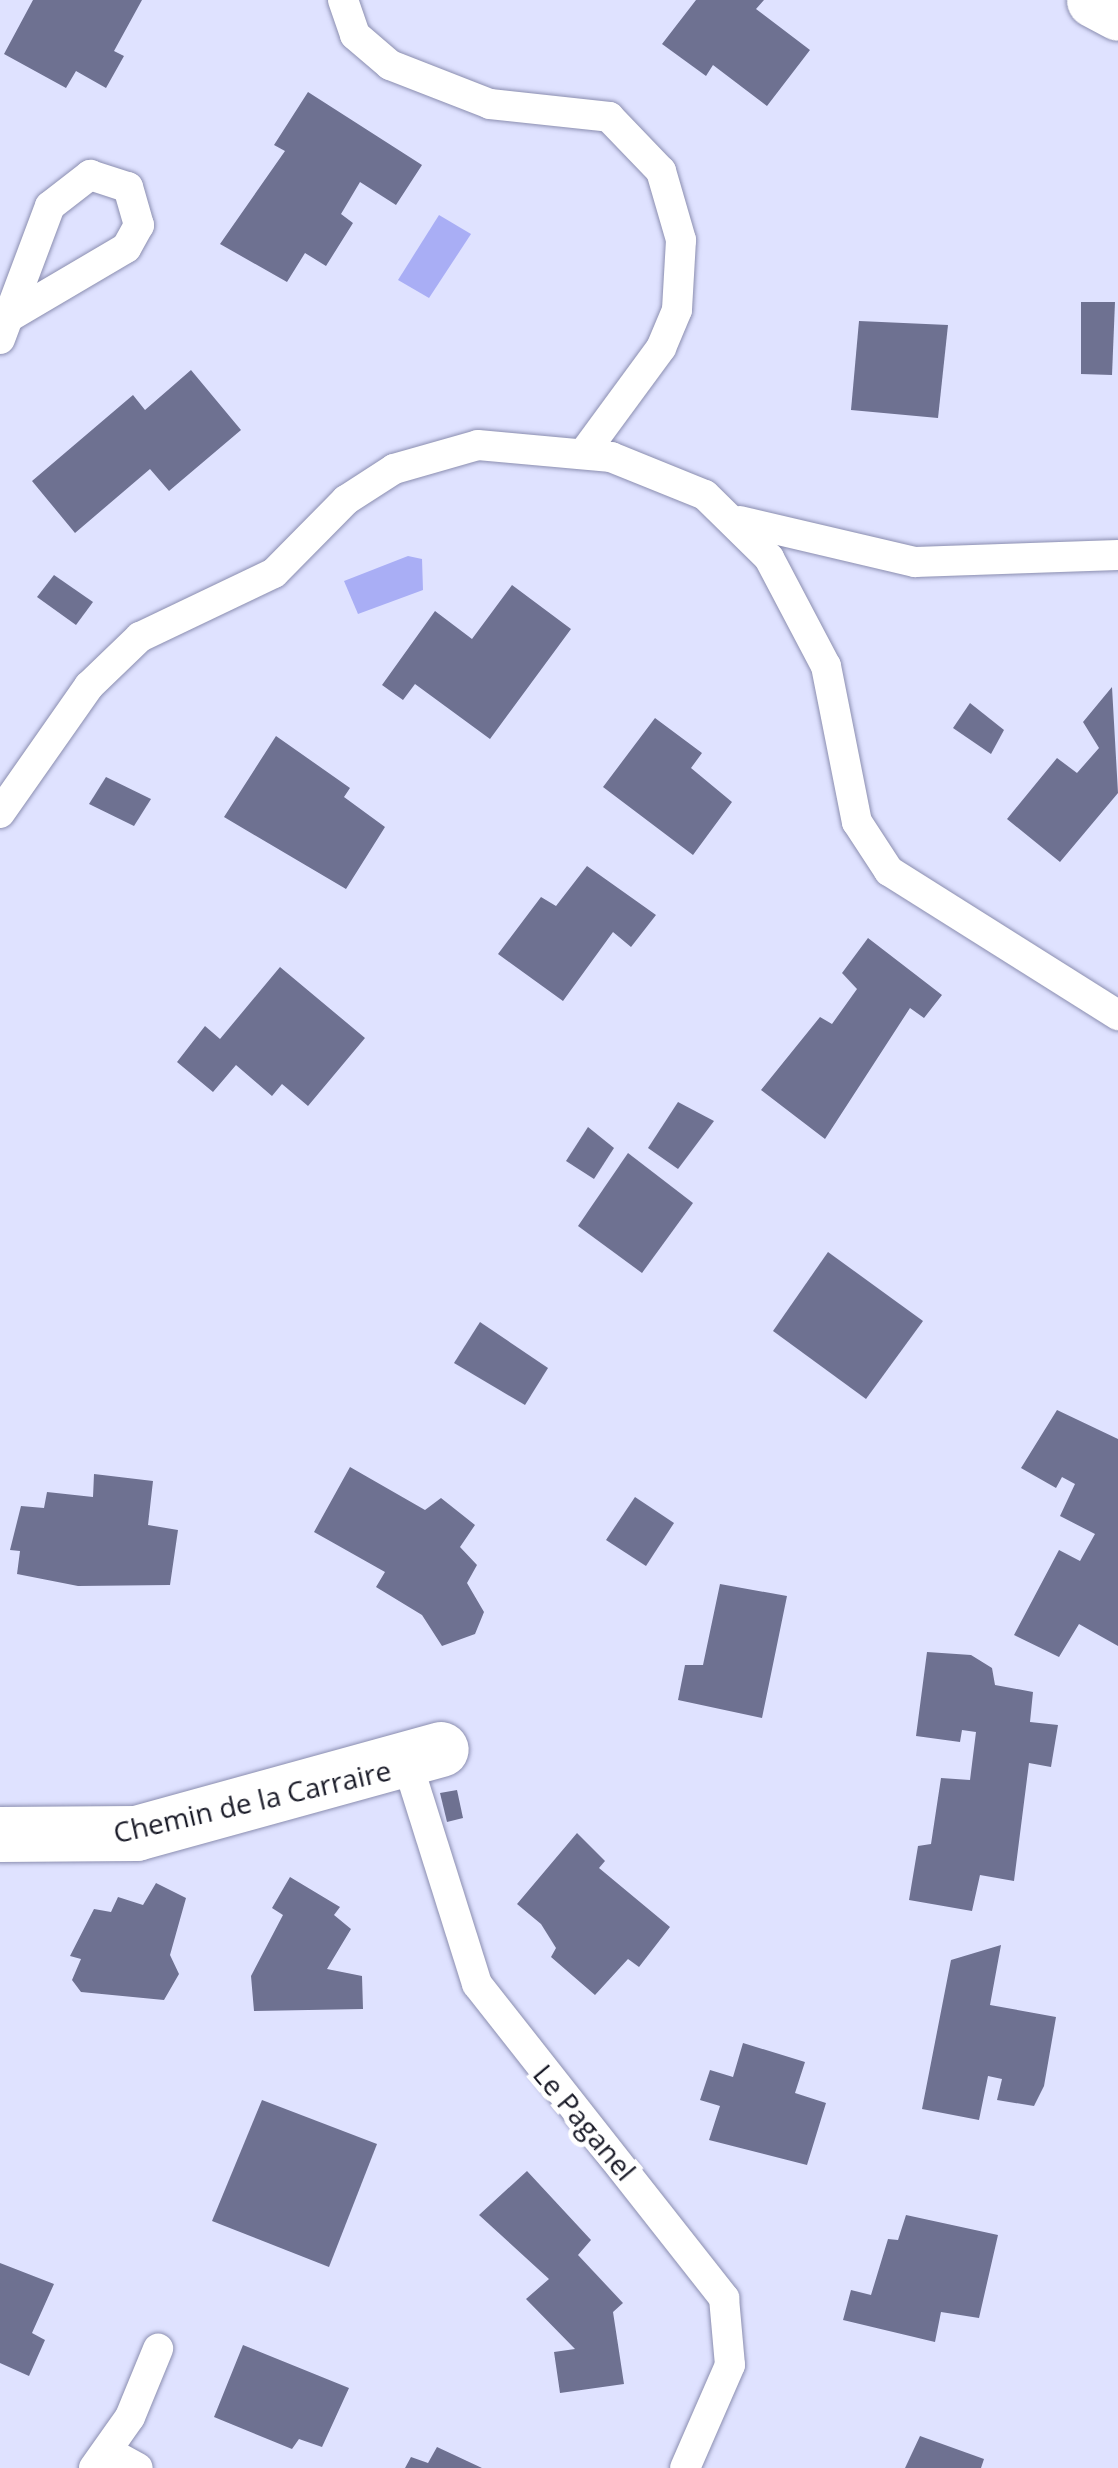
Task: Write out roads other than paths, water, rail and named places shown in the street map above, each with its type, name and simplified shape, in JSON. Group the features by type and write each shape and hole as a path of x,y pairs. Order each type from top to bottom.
{"street":[{"path":"1094,0 1118,13"},
{"name":"Chemin de la Carraire","path":"0,1834 136,1833 425,1757"}],"lane":[{"path":"343,0 355,34 390,66 490,104 609,117 661,171 680,240 677,310 661,348 584,453"},
{"path":"90,175 128,187 140,225 126,248 5,328 50,206 90,175"},
{"path":"0,812 89,686 140,636 274,573 346,500 394,469 478,446 584,453 671,480 740,521 915,562 1118,555"},
{"path":"740,521 799,607 826,666 871,851 922,897 1118,1015"},
{"name":"Le Paganel","path":"425,1757 477,1984 724,2298 730,2364 685,2468"},
{"path":"138,2468 101,2460 158,2349"}],"water":[{"path":"439,215 471,234 429,298 398,280"},
{"path":"408,556 422,559 423,590 358,614 344,581"}]}
